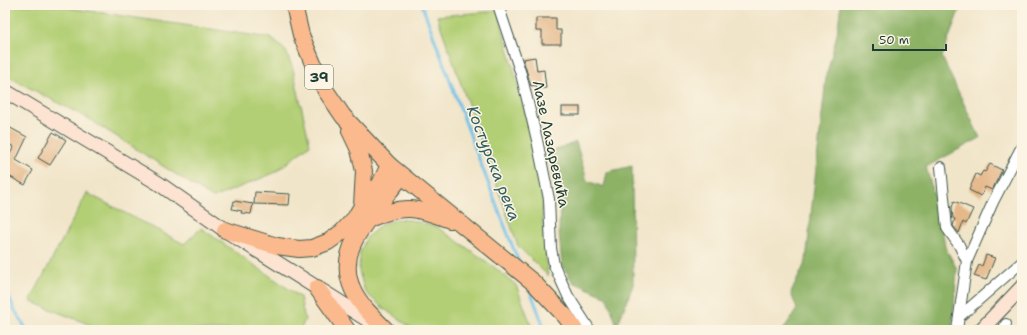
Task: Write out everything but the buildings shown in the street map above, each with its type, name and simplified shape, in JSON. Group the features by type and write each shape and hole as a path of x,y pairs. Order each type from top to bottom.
{"main road":[{"name":"39","path":"294,5 301,35 314,66 326,91 343,116 389,165 534,284 566,317 574,330"},
{"path":"5,91 158,183 225,230 385,330"},
{"path":"343,116 359,150 364,171 365,213"},
{"path":"385,330 361,302 353,290 348,274 348,264 352,244 365,213 389,165"},
{"path":"225,230 277,246 299,249 312,248 328,242 342,232 355,218 365,213 402,176"},
{"path":"365,213 414,209 426,211 462,224"},
{"path":"981,330 1022,287"},
{"path":"317,288 347,330"}],"street":[{"name":"Лазе Лазаревића","path":"498,5 521,74 538,140 549,199 551,217 550,248 554,265 568,296 590,330"},
{"path":"957,330 967,261 993,202 1022,146"},
{"path":"941,168 947,228 959,245 967,261"},
{"path":"960,317 1022,262"}],"green space":[{"path":"5,5 49,5 271,38 286,51 293,69 310,145 274,173 213,198 89,119 5,75"},
{"path":"841,5 961,5 942,57 980,138 926,167 940,217 945,247 957,269 952,330 783,330 797,309 791,293 806,261 826,78 837,34"},
{"path":"498,11 525,111 542,192 543,228 548,276 518,246 437,16"},
{"path":"576,142 587,181 604,187 607,172 632,166 633,285 617,326 607,297 573,282 562,265 559,232 560,205 548,153"},
{"path":"87,193 184,244 201,228 300,297 305,320 300,330 103,330 30,301"},
{"path":"397,219 410,220 437,227 493,266 516,285 533,330 414,330 383,308 365,292 359,271 360,252 367,237 381,225"}],"waterway":[{"name":"Костурска река","path":"422,5 519,263"},
{"path":"5,286 14,309 27,330"},
{"name":"Костурска река","path":"529,287 545,330"}]}
